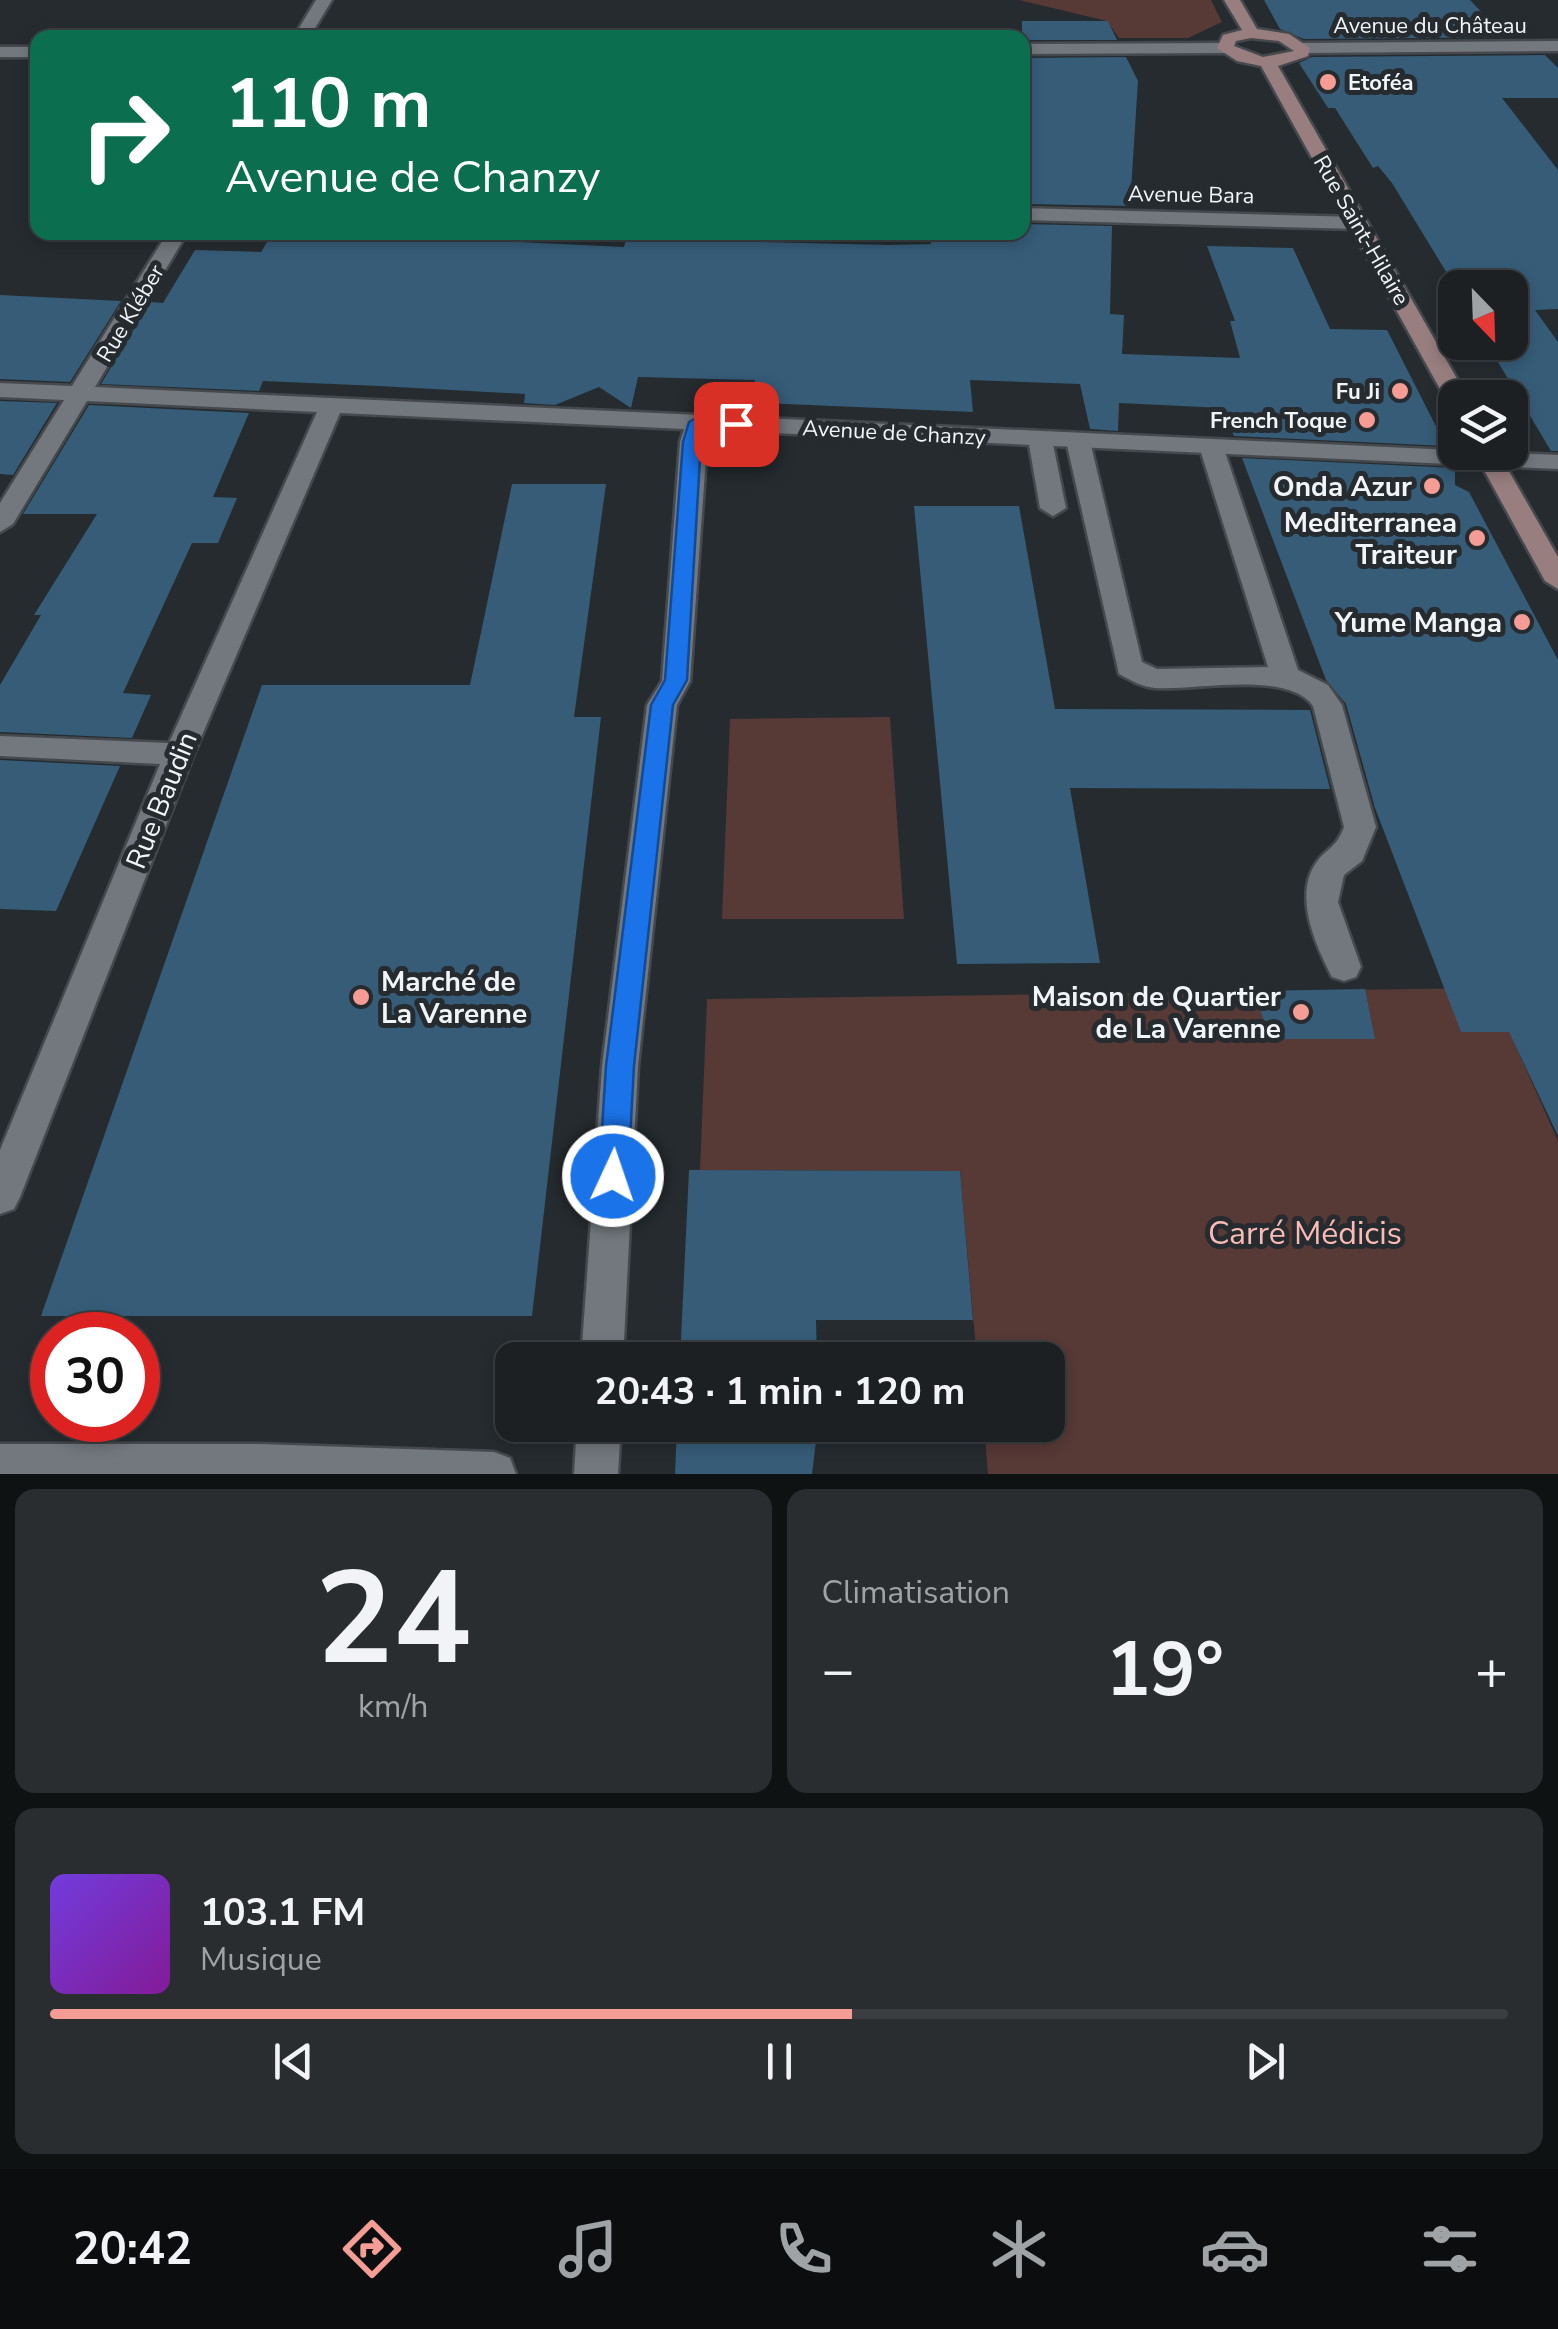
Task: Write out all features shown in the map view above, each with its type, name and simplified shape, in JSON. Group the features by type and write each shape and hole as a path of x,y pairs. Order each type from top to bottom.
{"street":[{"path":"306,30 324,0"},
{"path":"1232,0 1251,33"},
{"path":"1030,49 1224,48 1248,60 1267,62 1302,54 1302,48 1283,37 1251,33 1228,38 1224,48"},
{"name":"Avenue du Château","path":"1302,48 1558,46"},
{"path":"0,52 30,52"},
{"name":"Rue Saint-Hilaire","path":"1267,62 1447,380"},
{"name":"Avenue Bara","path":"1030,214 1358,223"},
{"name":"Rue Kléber","path":"0,524 83,394 173,240"},
{"name":"Avenue de Chanzy","path":"0,390 1438,454"},
{"name":"Rue Baudin","path":"0,1197 179,754 331,406"},
{"path":"603,1342 620,1066 662,705 676,680 692,442 698,422"},
{"path":"1040,439 1053,508"},
{"path":"1078,441 1129,668 1152,679 1285,676 1318,692 1327,704 1360,828 1351,852 1329,869 1322,902 1344,967"},
{"path":"1211,446 1285,676"},
{"name":"Avenue de Chanzy","path":"1528,459 1558,462"},
{"path":"1496,470 1558,581"},
{"path":"0,746 179,754"},
{"path":"596,1474 597,1442"},
{"path":"0,1466 259,1466 494,1474"}],"green space":[{"path":"1019,0 1211,0 1222,22 1188,38 1119,38 1107,21"},
{"path":"890,717 904,919 722,919 730,719"},
{"name":"Carré Médicis","path":"1490,988 1558,1141 1558,1474 988,1474 985,1442 1065,1442 1065,1342 975,1342 960,1171 700,1170 707,999"}],"building":[{"path":"1264,0 1470,0 1487,18 1510,18 1529,37 1304,39 1280,29"},
{"path":"1022,21 1108,21 1117,40 1030,40 1030,30 1022,30"},
{"path":"1545,55 1558,68 1558,98 1502,98 1558,170 1558,309 1535,310 1558,342 1558,451 1551,451 1528,412 1528,380 1509,380 1497,360 1528,360 1528,270 1445,270 1392,183 1378,166 1373,168 1335,108 1328,108 1299,63 1312,57"},
{"path":"1126,57 1138,81 1130,206 1030,204 1030,58"},
{"path":"1030,224 1112,226 1110,314 1124,315 1122,354 1240,358 1230,321 1235,321 1207,246 1293,248 1330,329 1387,330 1438,430 1438,446 1234,436 1223,408 1119,403 1118,431 1090,429 1080,384 970,380 973,412 761,403 762,391 754,390 755,380 638,377 631,408 599,387 555,405 524,403 525,394 379,386 263,381 259,391 101,384 150,302 163,303 195,250 261,252 268,240 474,240 624,247 626,240 931,244 931,240 1030,240"},
{"path":"0,295 121,301 70,382 0,379"},
{"path":"0,401 57,403 13,475 0,474"},
{"path":"89,405 249,413 213,497 237,498 218,543 192,543 123,693 151,695 132,738 0,732 0,685 41,615 34,615 97,514 23,514"},
{"path":"1242,458 1455,470 1455,485 1469,492 1558,660 1558,1136 1509,1032 1461,1032 1375,808 1346,704 1326,680"},
{"name":"Marché de La Varenne","path":"512,484 606,484 574,717 601,717 532,1316 160,1316 160,1312 42,1312 262,685 470,685"},
{"path":"914,506 1019,506 1055,709 1310,710 1330,789 1070,788 1100,963 957,964"},
{"path":"0,760 120,766 56,911 0,909"},
{"path":"1365,989 1375,1039 1271,1039 1253,991"},
{"path":"689,1170 960,1171 973,1320 816,1320 817,1342 681,1342"},
{"path":"676,1442 816,1442 812,1474 675,1474"}],"place":[{"name":"Etoféa","path":"1328,82"},
{"name":"Fu Ji","path":"1400,391"},
{"name":"French Toque","path":"1367,420"},
{"name":"Onda Azur","path":"1432,486"},
{"name":"Mediterranea Traiteur","path":"1477,538"},
{"name":"Yume Manga","path":"1522,622"},
{"name":"Marché de La Varenne","path":"361,997"},
{"name":"Maison de Quartier de La Varenne","path":"1301,1012"}],"route":[{"path":"613,1176 620,1066 662,705 676,680 692,442 698,422 736,424"}]}
